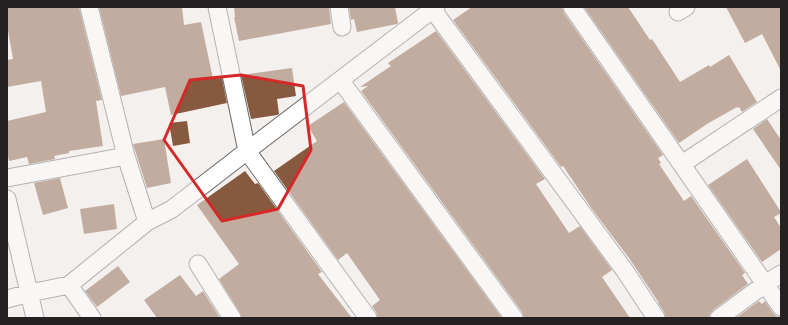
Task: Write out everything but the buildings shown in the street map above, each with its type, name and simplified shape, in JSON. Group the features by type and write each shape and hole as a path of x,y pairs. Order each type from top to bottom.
{"street":[{"path":"89,7 126,156 147,222"},
{"path":"216,7 247,151 368,318"},
{"path":"339,7 342,27"},
{"path":"572,7 781,307"},
{"path":"7,299 69,285 147,222 172,209 435,8 625,271 656,318"},
{"path":"341,80 514,318"},
{"path":"682,164 781,98"},
{"path":"7,178 126,156"},
{"path":"7,199 35,318"},
{"path":"198,264 232,318"},
{"path":"719,318 781,274"},
{"path":"69,285 92,318"}],"highlighted area":[{"path":"241,75 303,86 311,150 278,209 222,221 164,140 190,80"}]}
